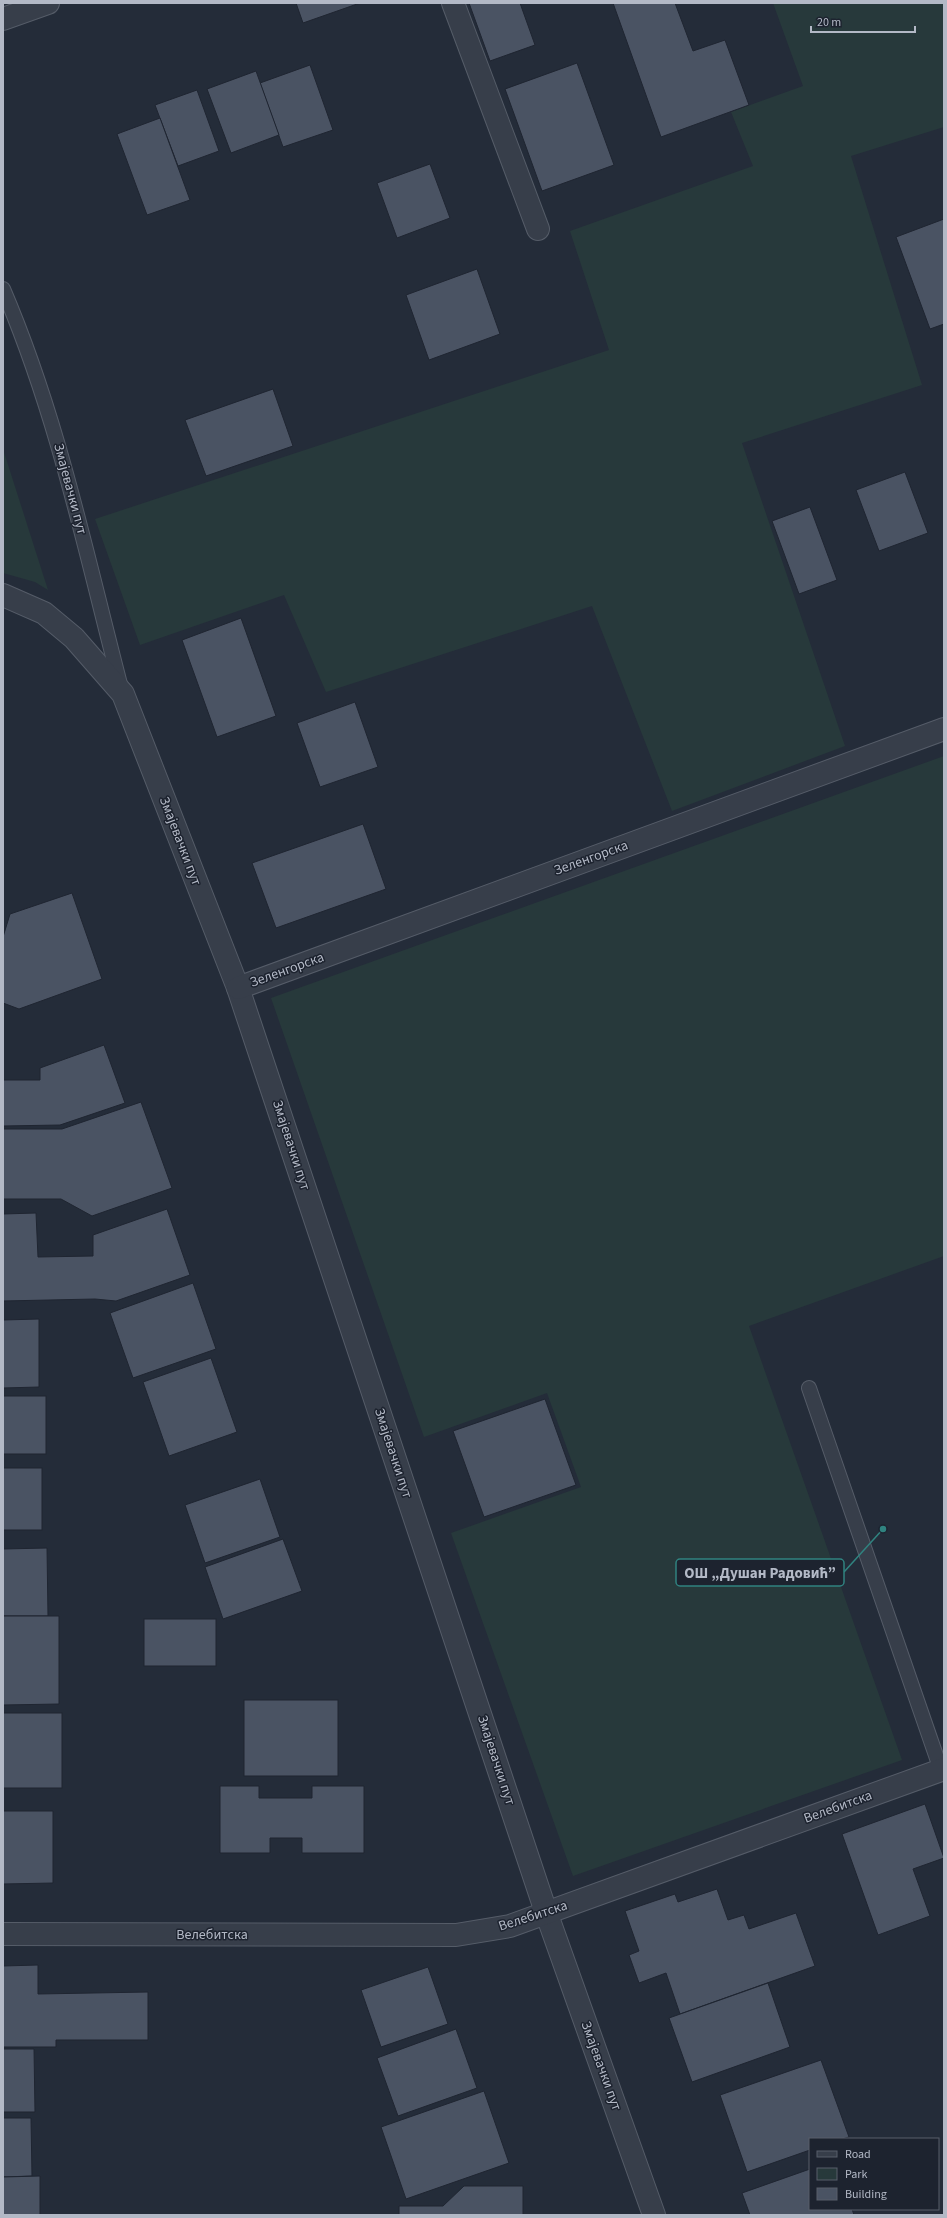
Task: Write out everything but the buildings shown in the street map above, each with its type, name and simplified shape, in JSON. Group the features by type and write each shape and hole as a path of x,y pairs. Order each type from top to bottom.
{"street":[{"path":"3,19 48,3"},
{"path":"453,3 538,229"},
{"name":"Змајевачки пут","path":"3,595 44,613 68,633 123,694 238,988 546,1912 654,2215"},
{"name":"Зеленгорска","path":"238,988 944,729"},
{"name":"Велебитска","path":"3,1934 456,1935 510,1926 943,1772"}],"lane":[{"name":"Змајевачки пут","path":"3,290 29,355 56,436 123,694"},
{"path":"809,1388 943,1772"}],"green space":[{"path":"773,3 944,3 944,127 851,156 922,385 742,443 845,746 672,811 592,606 326,692 284,595 140,645 95,519 609,350 570,231 753,166 731,112 803,86"},
{"path":"3,449 48,590 35,582 3,573"},
{"path":"944,756 944,1256 749,1326 902,1760 573,1876 451,1533 581,1487 547,1393 424,1437 271,998"}],"place":[{"name":"ОШ „Душан Радовић”","path":"883,1529"}]}
